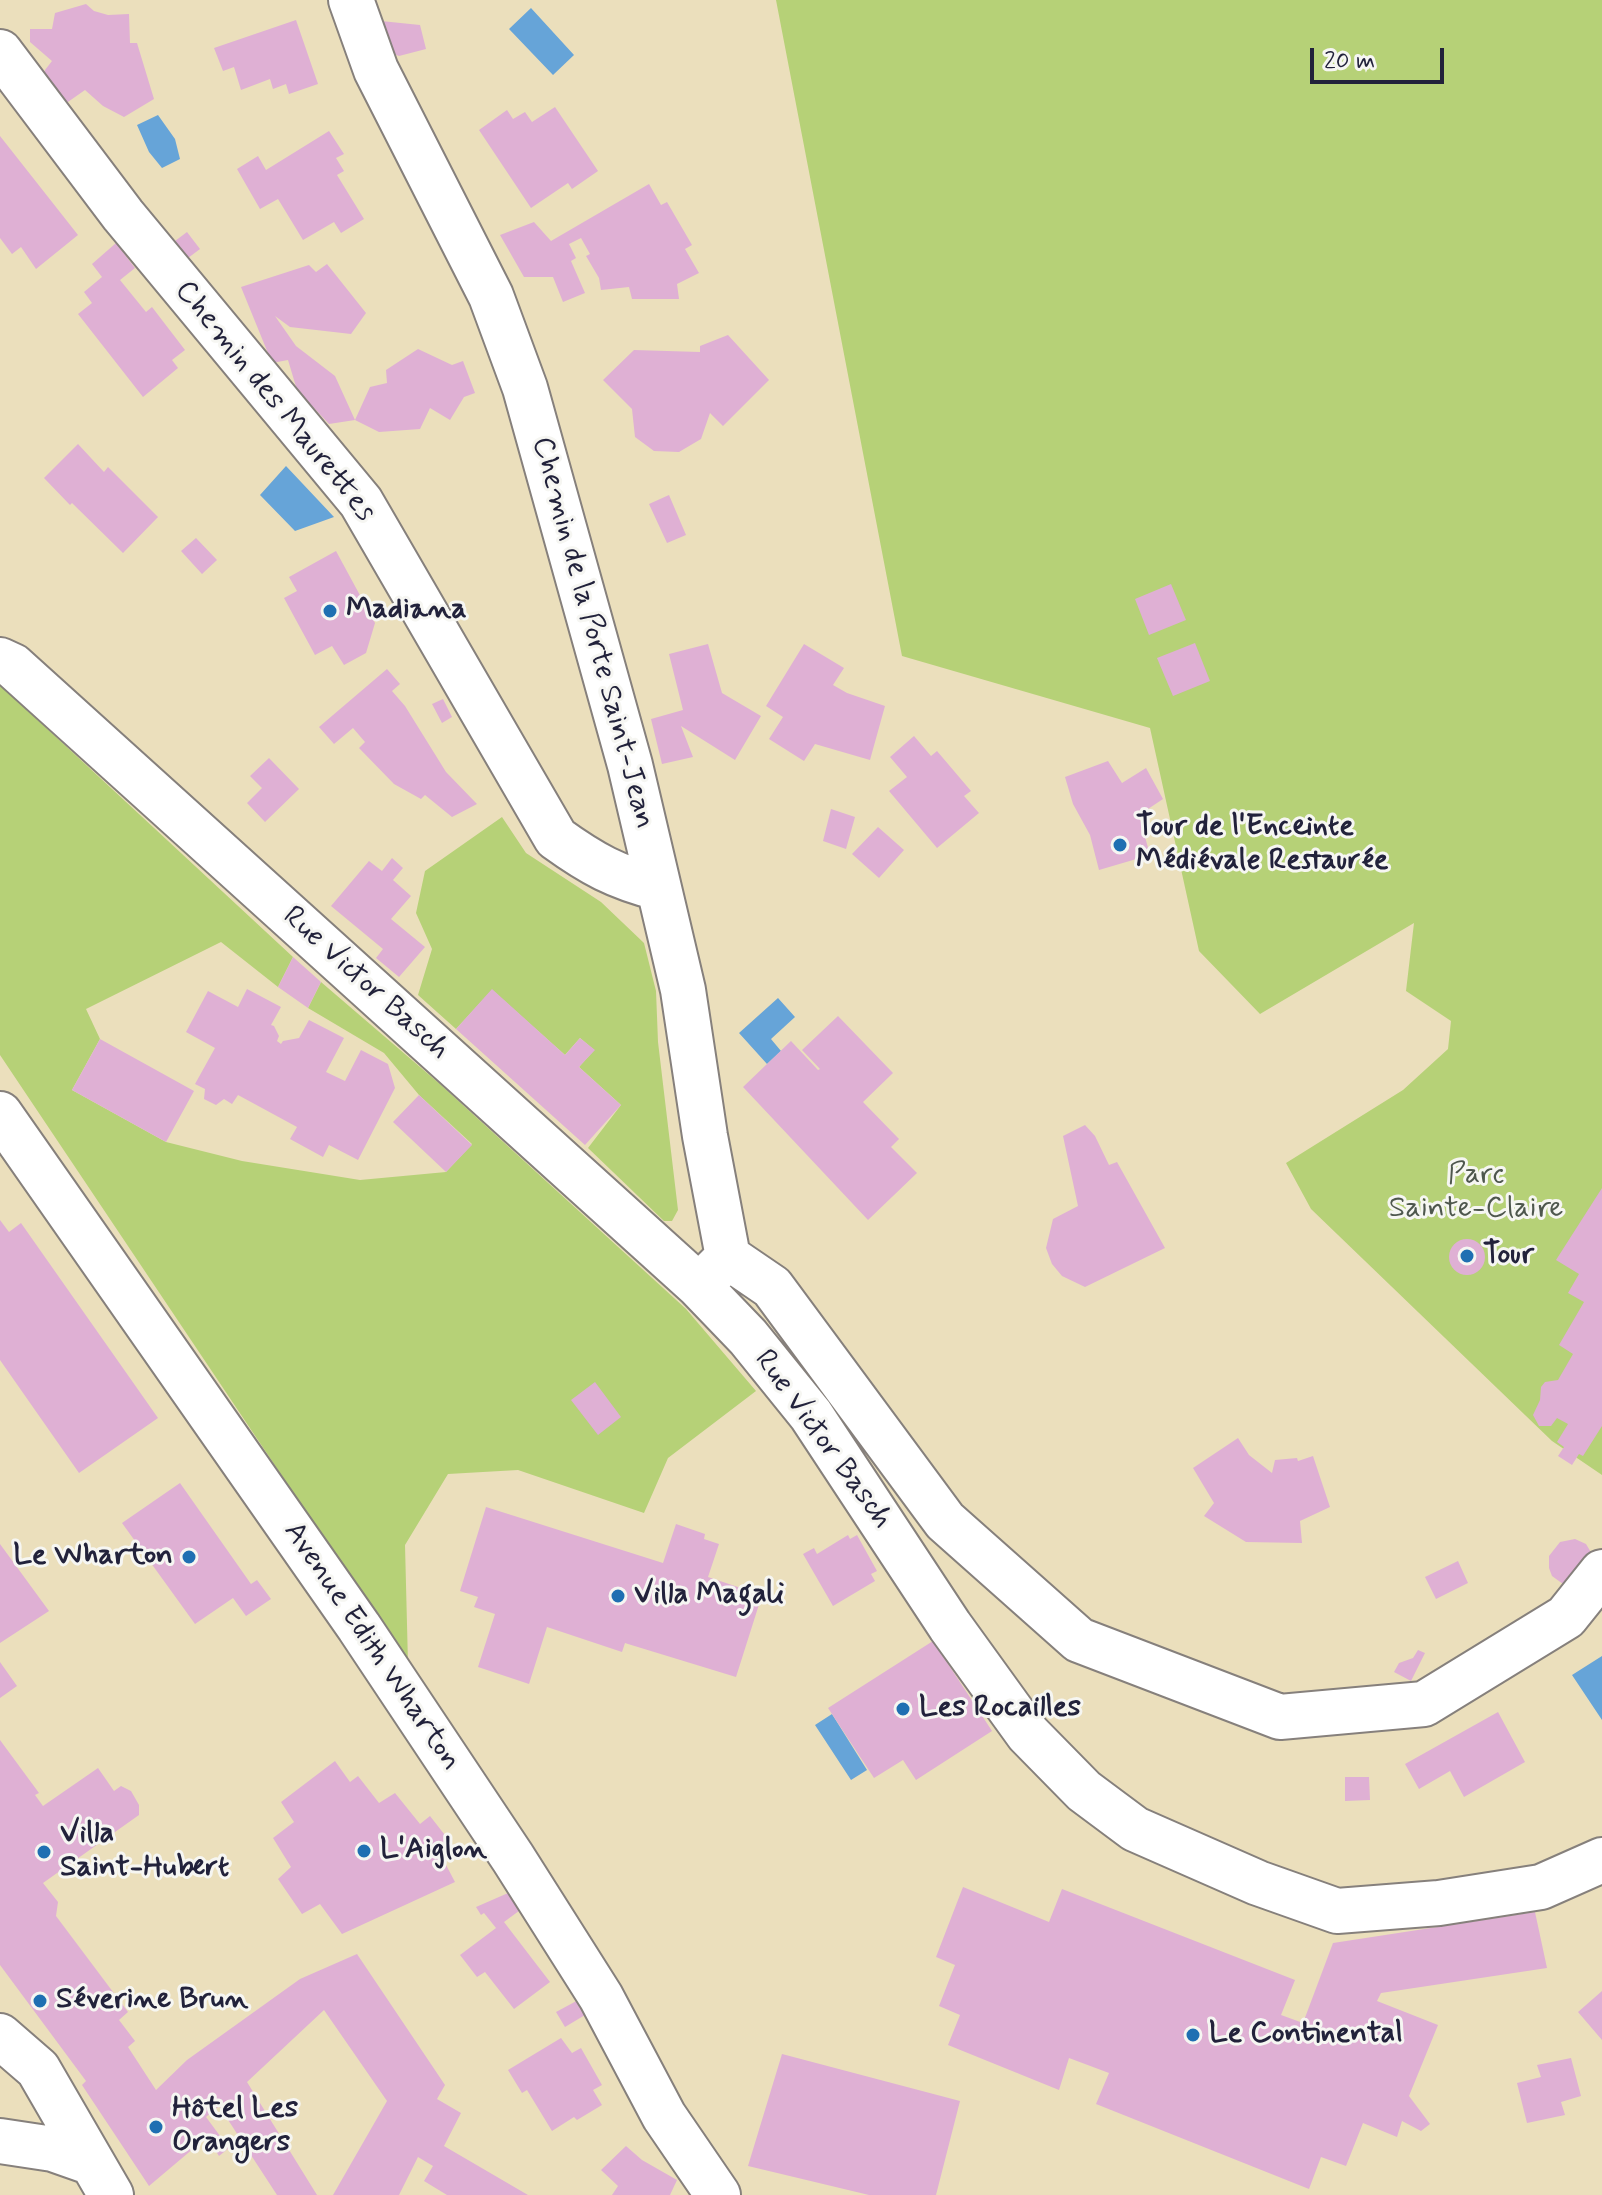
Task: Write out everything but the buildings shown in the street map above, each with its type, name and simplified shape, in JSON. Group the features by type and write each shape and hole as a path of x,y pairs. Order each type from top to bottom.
{"street":[{"name":"Chemin de la Porte Saint-Jean","path":"351,0 376,70 491,296 525,388 620,727 683,990 705,1136 713,1272"},
{"name":"Chemin des Maurettes","path":"0,52 123,215 361,502 556,838 592,864 630,881 659,888"},
{"name":"Rue Victor Basch","path":"0,660 13,666 713,1272 748,1337 811,1415 950,1626 1028,1734 1084,1791 1135,1829 1258,1883 1337,1911 1439,1903 1541,1887 1602,1860"},
{"name":"Avenue Edith Wharton","path":"0,1114 359,1627 513,1858 601,1997 664,2116 718,2195"},
{"path":"713,1272 772,1287 945,1521 1079,1640 1280,1717 1424,1704 1566,1617 1602,1572"},
{"path":"0,2036 38,2069 100,2178"},
{"path":"0,2141 53,2149 100,2178"}],"green space":[{"name":"Parc Sainte-Claire","path":"776,0 1602,0 1602,1475 1552,1441 1311,1209 1286,1163 1403,1090 1448,1049 1451,1021 1406,991 1414,923 1260,1014 1199,951 1150,728 902,656"},
{"path":"0,685 293,957 278,987 221,942 86,1009 100,1039 72,1090 166,1142 242,1161 360,1180 446,1172 472,1144 419,1095 384,1053 308,1008 321,982 441,1085 686,1309 756,1391 668,1458 644,1513 518,1470 448,1474 405,1545 408,1664 0,1055"},
{"path":"502,817 526,853 601,902 644,943 656,991 658,1042 678,1210 672,1221 664,1221 588,1148 621,1105 579,1067 594,1050 580,1038 565,1055 492,990 456,1029 418,995 432,949 416,913 425,871"}],"water":[{"path":"531,8 574,55 553,75 509,29"},
{"path":"158,115 175,139 180,159 162,168 149,152 137,125"},
{"path":"286,466 334,517 295,531 260,495"},
{"path":"778,998 795,1017 771,1039 781,1051 767,1064 739,1033"},
{"path":"1602,1656 1602,1720 1572,1675"},
{"path":"832,1714 867,1770 851,1780 815,1725"}],"place":[{"name":"Madiana","path":"330,611"},
{"name":"Tour de l'Enceinte Médiévale Restaurée","path":"1120,845"},
{"name":"Tour","path":"1467,1256"},
{"name":"Le Wharton","path":"189,1557"},
{"name":"Villa Magali","path":"618,1596"},
{"name":"Les Rocailles","path":"903,1709"},
{"name":"L'Aiglon","path":"364,1851"},
{"name":"Villa Saint-Hubert","path":"44,1852"},
{"name":"Séverine Brun","path":"40,2001"},
{"name":"Le Continental","path":"1193,2035"},
{"name":"Hôtel Les Orangers","path":"156,2127"}]}
